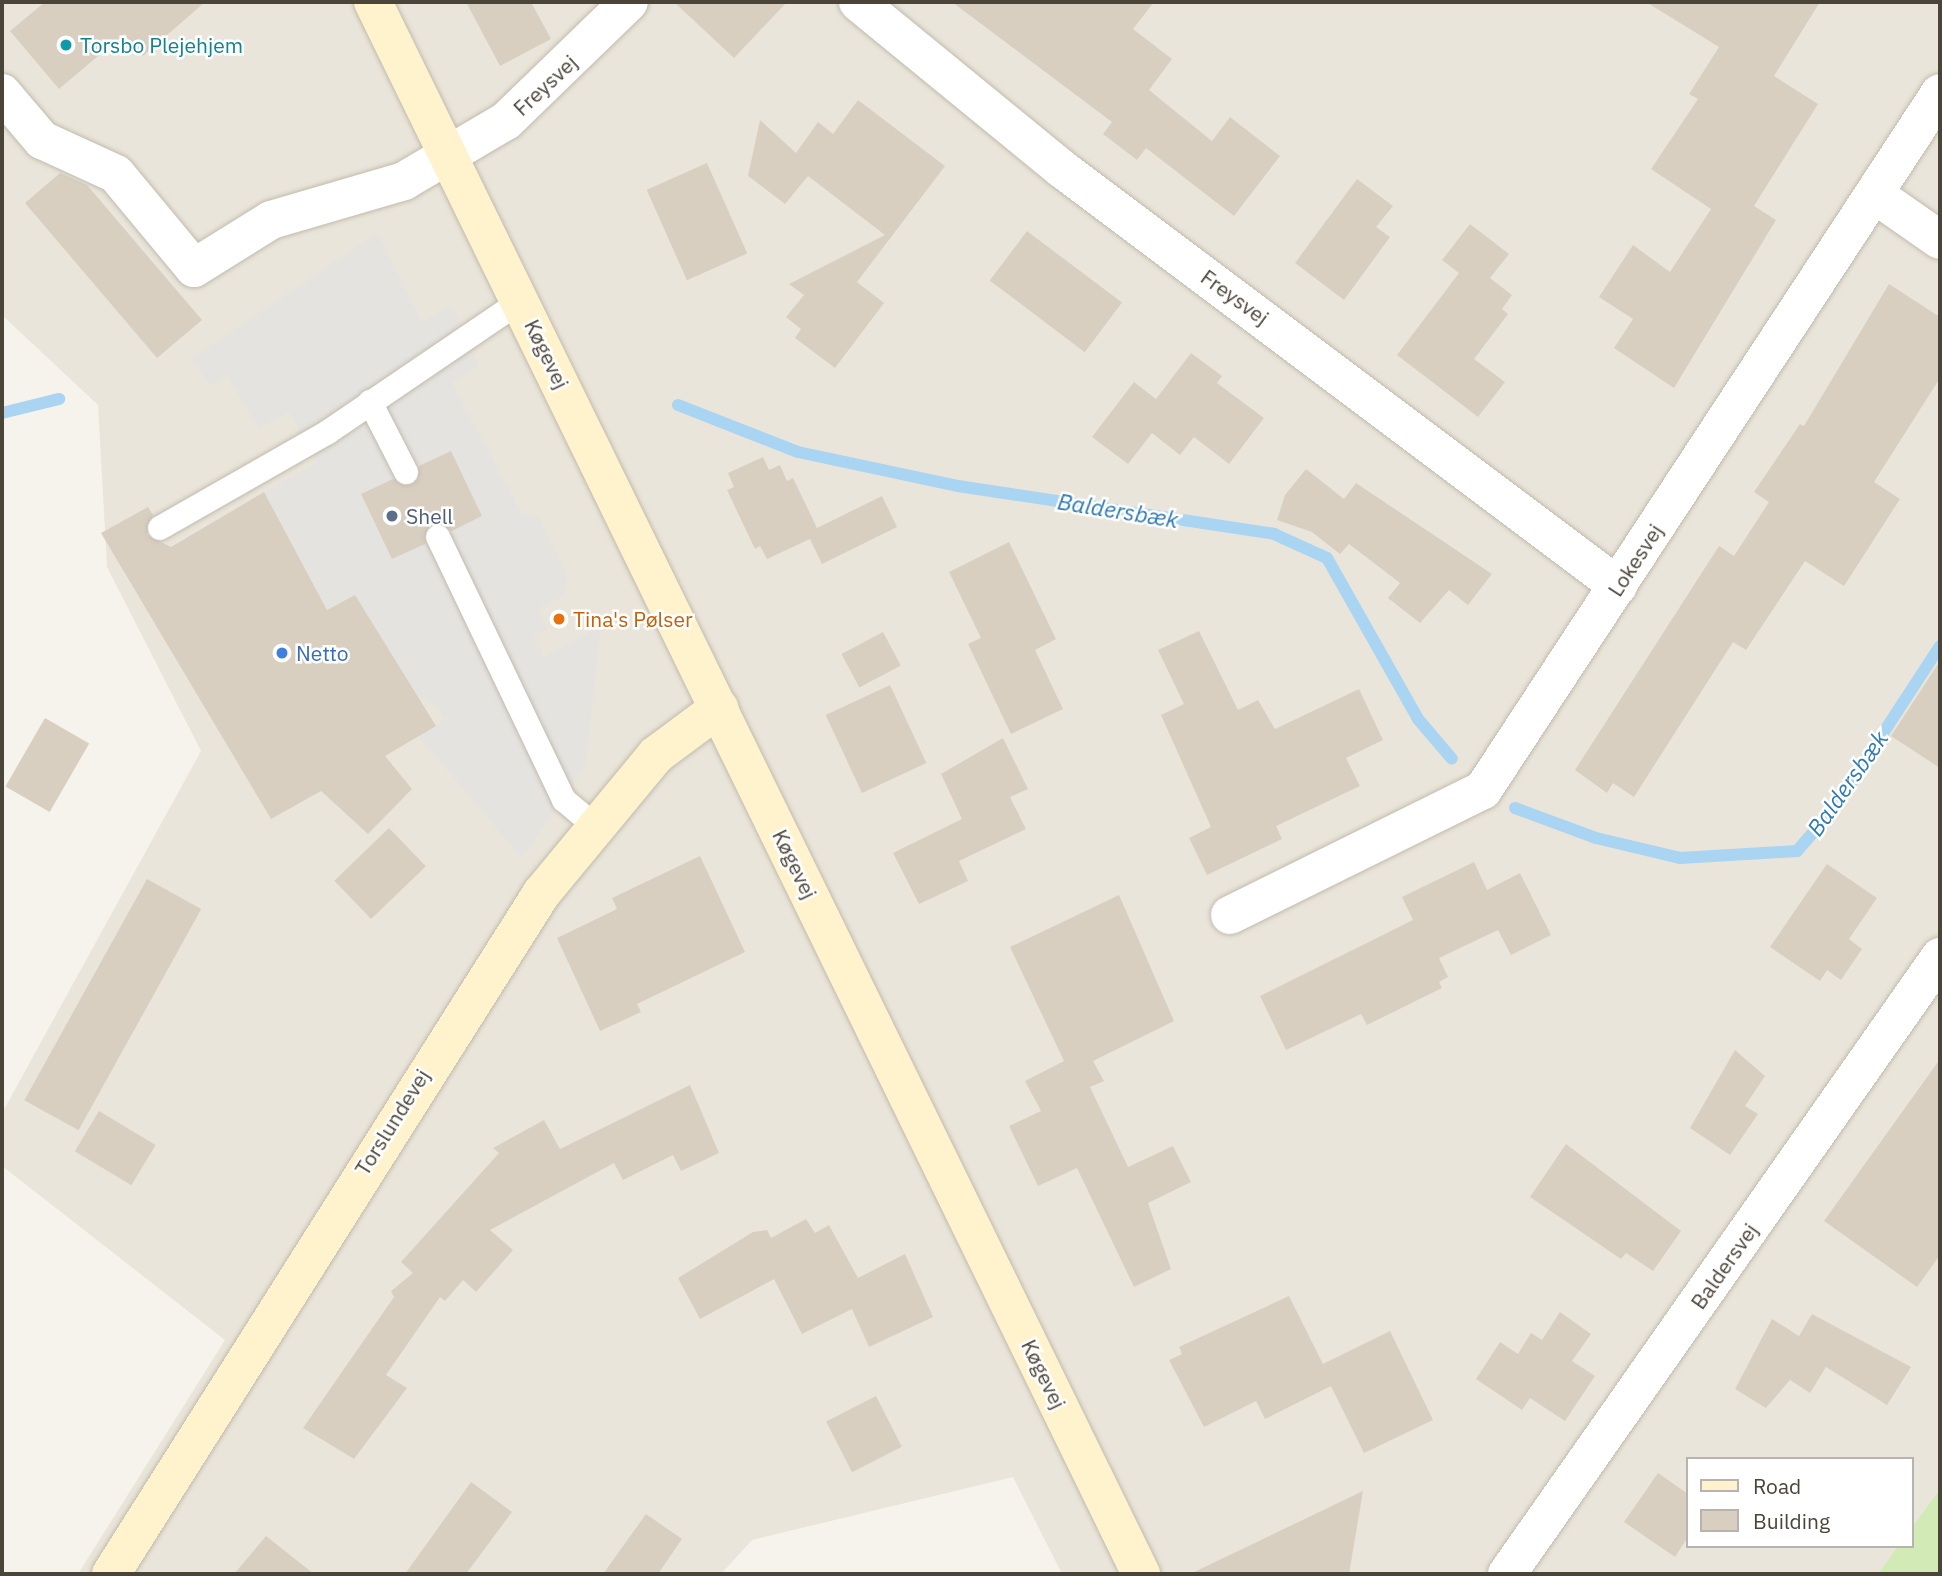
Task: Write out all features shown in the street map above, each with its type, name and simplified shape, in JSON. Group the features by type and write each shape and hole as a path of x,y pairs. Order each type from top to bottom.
{"street":[{"name":"Køgevej","path":"373,2 450,154 1141,1574"},
{"name":"Freysvej","path":"450,154 540,94 629,2"},
{"name":"Freysvej","path":"858,2 1062,169 1618,586"},
{"path":"2,93 42,140 116,174 194,268 271,220 404,181 450,154"},
{"name":"Lokesvej","path":"1230,915 1483,790 1940,93"},
{"path":"1874,194 1940,240"},
{"name":"Torslundevej","path":"111,1574 452,1026 594,825 656,755 719,708"},
{"name":"Baldersvej","path":"1507,1574 1940,957"}],"lane":[{"path":"160,528 370,402 521,301"},
{"path":"370,402 405,472"},
{"path":"438,537 564,800 594,825"}],"shaded area":[{"path":"2,2 1940,2 1940,1489 1914,1524 1914,1457 1686,1457 1686,1548 1897,1548 1878,1574 1062,1574 1013,1477 752,1540 721,1574 78,1574 225,1340 2,1166 2,1113 201,751 107,567 98,405 2,315"},
{"path":"377,233 422,322 451,305 479,366 452,383 522,514 539,518 568,576 564,595 538,609 548,628 533,636 544,657 601,626 586,765 522,858 418,736 445,720 437,706 417,696 355,595 327,610 264,492 317,462 289,412 259,429 227,376 210,386 192,358"}],"green space":[{"path":"1940,1489 1940,1574 1878,1574 1897,1548 1914,1548 1914,1524"}],"building":[{"name":"Torsbo Plejehjem","path":"45,2 205,2 143,56 124,34 59,89 10,31"},
{"path":"466,2 531,2 551,39 500,66"},
{"path":"674,2 787,2 734,58"},
{"path":"952,2 1154,2 1133,29 1172,59 1149,90 1212,141 1230,117 1280,156 1234,216 1146,148 1137,160 1103,134 1112,122"},
{"path":"1646,2 1820,2 1774,76 1818,104 1754,206 1776,220 1674,388 1614,348 1633,319 1599,297 1633,245 1670,272 1711,209 1651,169 1698,99 1689,94 1719,47"},
{"path":"858,100 945,166 857,282 884,303 835,368 795,338 801,329 786,317 804,295 789,284 885,235 808,176 785,204 748,176 760,120 796,153 818,122 833,134"},
{"path":"707,163 747,253 687,280 647,190"},
{"path":"60,173 87,185 202,320 157,358 25,203"},
{"path":"1357,179 1393,206 1376,227 1390,237 1344,300 1295,263"},
{"path":"1470,224 1509,254 1490,278 1512,295 1502,309 1508,314 1474,359 1505,382 1478,417 1397,355 1459,273 1442,260"},
{"path":"1027,231 1122,303 1085,352 990,281"},
{"path":"1889,284 1940,317 1940,378 1874,482 1900,499 1844,586 1805,561 1746,650 1733,642 1634,797 1613,783 1607,793 1575,770 1719,546 1734,556 1769,502 1754,492 1800,424 1804,426"},
{"path":"1191,353 1222,376 1217,383 1264,418 1229,464 1194,437 1180,455 1152,433 1128,464 1092,437 1134,382 1156,399"},
{"path":"451,451 482,516 452,531 432,523 425,544 392,559 361,494 393,479 412,485 419,466"},
{"path":"763,457 769,470 780,465 787,481 793,478 817,528 882,496 897,527 822,564 810,539 767,559 760,546 755,549 727,490 734,487 728,473"},
{"path":"1306,469 1344,499 1356,483 1492,574 1468,605 1449,590 1420,623 1388,598 1400,583 1349,544 1340,554 1312,532 1277,520 1285,495"},
{"name":"Netto","path":"264,492 327,610 355,595 436,726 385,756 412,789 368,834 321,791 271,819 101,533 148,507 153,515 147,535 171,547"},
{"path":"1009,542 1056,639 1035,650 1063,709 1011,734 968,644 981,638 949,572"},
{"path":"1199,631 1238,710 1258,700 1275,729 1359,689 1383,740 1346,758 1360,786 1276,826 1282,839 1207,875 1189,838 1211,827 1161,715 1184,704 1158,650"},
{"path":"883,632 901,666 859,688 842,654"},
{"path":"1940,661 1940,768 1891,736"},
{"path":"890,685 926,763 862,793 826,715"},
{"path":"45,718 89,744 50,812 6,786"},
{"path":"1003,738 1028,789 1010,797 1026,829 959,861 968,881 919,904 893,853 962,819 941,774"},
{"path":"389,828 426,866 371,919 334,881"},
{"path":"700,856 745,952 637,1004 641,1012 600,1031 557,938 617,909 612,898"},
{"path":"1474,862 1487,890 1520,873 1551,935 1511,955 1498,930 1439,958 1448,977 1439,982 1442,988 1367,1025 1361,1014 1286,1050 1260,996 1413,920 1402,897"},
{"path":"1827,864 1877,898 1849,939 1862,949 1841,980 1827,970 1820,981 1770,947"},
{"path":"147,879 201,909 79,1130 24,1100"},
{"path":"1119,895 1174,1021 1093,1061 1104,1081 1090,1087 1128,1167 1173,1146 1191,1182 1148,1203 1171,1269 1134,1287 1077,1168 1038,1186 1009,1126 1041,1111 1025,1081 1064,1061 1010,947"},
{"path":"1735,1050 1765,1076 1745,1106 1758,1114 1730,1155 1690,1128"},
{"path":"1940,1059 1940,1255 1917,1287 1824,1221"},
{"path":"690,1085 719,1153 681,1171 673,1155 623,1180 614,1163 490,1230 513,1250 476,1292 463,1280 445,1301 440,1297 386,1375 407,1388 354,1459 303,1428 394,1297 391,1291 413,1273 401,1262 499,1153 493,1148 544,1120 560,1149"},
{"path":"99,1111 156,1145 131,1185 75,1151"},
{"path":"1566,1144 1681,1231 1653,1271 1626,1253 1621,1259 1530,1197"},
{"path":"806,1219 815,1233 829,1225 858,1278 905,1254 933,1317 869,1347 852,1309 802,1334 774,1279 700,1319 678,1278 753,1232 767,1230 771,1238"},
{"path":"1289,1296 1323,1364 1390,1331 1433,1420 1364,1453 1331,1386 1265,1419 1256,1401 1204,1427 1169,1360 1182,1354 1179,1347"},
{"path":"1560,1312 1591,1334 1572,1361 1595,1376 1565,1421 1530,1398 1522,1410 1476,1379 1500,1342 1518,1354 1531,1333 1542,1340"},
{"path":"1812,1314 1911,1367 1887,1405 1826,1367 1810,1393 1790,1380 1766,1408 1735,1389 1772,1319 1799,1336"},
{"path":"876,1396 902,1447 852,1472 826,1421"},
{"path":"1658,1473 1686,1493 1686,1540 1675,1557 1624,1522"},
{"path":"471,1482 512,1512 466,1574 405,1574"},
{"path":"1363,1491 1349,1574 1190,1574"},
{"path":"646,1514 682,1539 658,1574 603,1574"},
{"path":"266,1536 314,1574 234,1574"}],"waterway":[{"name":"Baldersbæk","path":"2,413 59,399"},
{"name":"Baldersbæk","path":"678,405 798,452 958,486 1274,534 1327,558 1418,719 1452,759"},
{"name":"Baldersbæk","path":"1515,808 1596,838 1680,858 1797,851 1835,807 1940,646"}],"place":[{"name":"Torsbo Plejehjem","path":"66,45"},
{"name":"Shell","path":"392,516"},
{"name":"Tina's Pølser","path":"559,619"},
{"name":"Netto","path":"282,653"}]}
